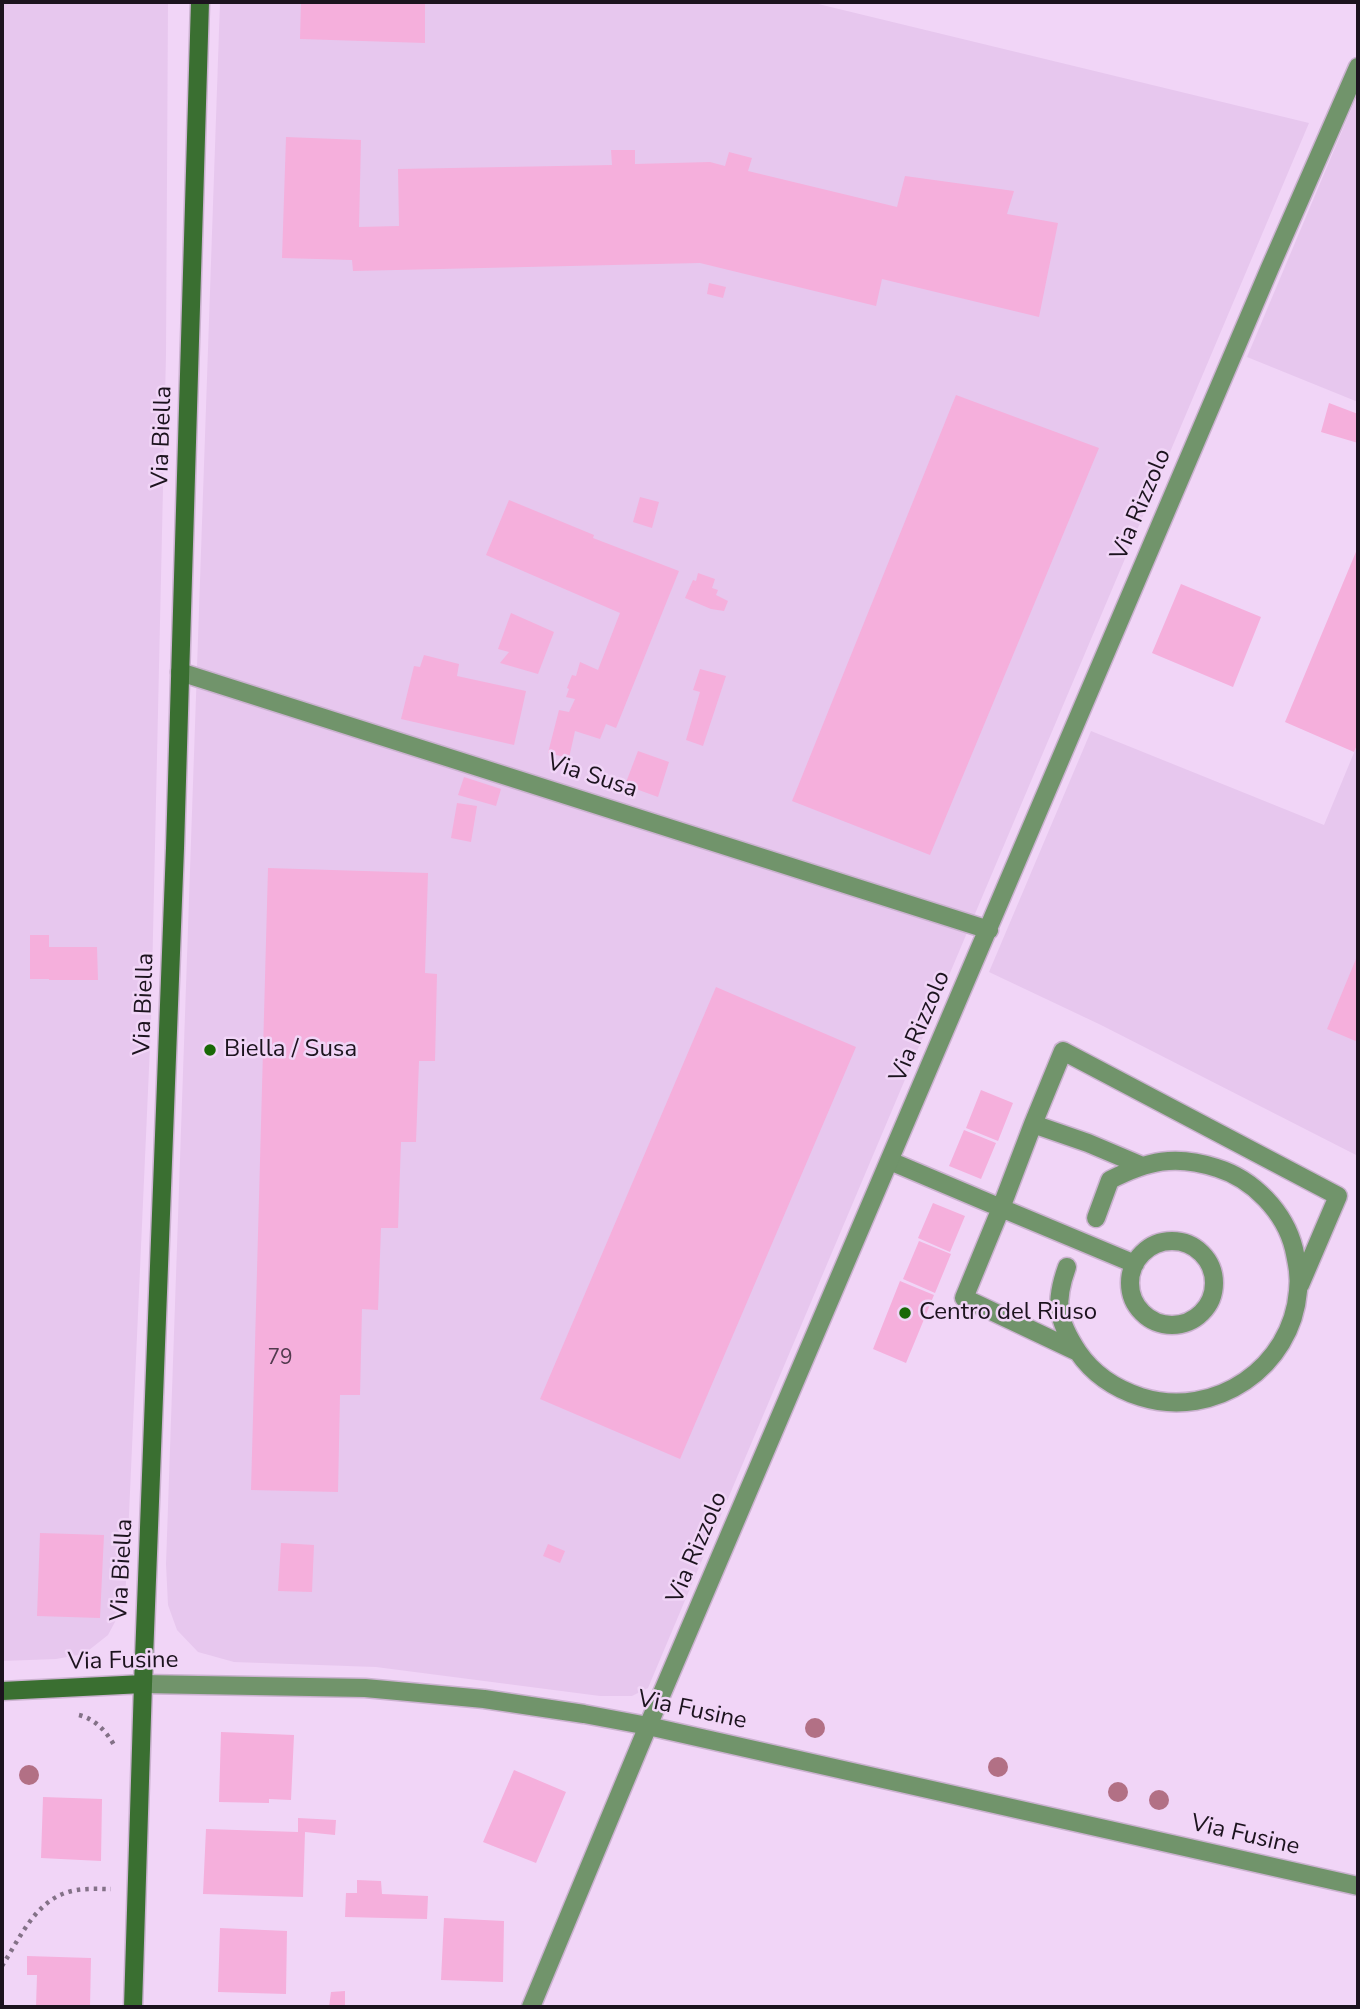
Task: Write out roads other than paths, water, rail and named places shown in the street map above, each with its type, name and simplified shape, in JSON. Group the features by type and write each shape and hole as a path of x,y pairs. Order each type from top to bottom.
{"main road":[{"name":"Via Biella","path":"134,2007 200,2"},
{"name":"Via Fusine","path":"2,1691 143,1684"}],"street":[{"name":"Via Rizzolo","path":"531,2007 648,1726 1358,67"},
{"name":"Via Susa","path":"180,671 989,930"},
{"path":"1067,1267 1059,1289 1059,1314 1069,1339 1078,1352 1084,1361 1104,1379 1128,1393 1153,1401 1180,1404 1206,1400 1232,1391 1254,1376 1272,1358 1286,1337 1299,1290 1338,1196 1063,1051 964,1298 1078,1352"},
{"path":"1033,1124 1140,1165"},
{"path":"890,1161 1135,1264"},
{"path":"1096,1218 1110,1180 1140,1165 1178,1161 1202,1163 1225,1170 1247,1182 1266,1198 1281,1218 1292,1240 1299,1290"},
{"path":"1158,1243 1186,1243 1199,1250 1214,1275 1214,1290 1209,1304 1200,1315 1173,1325 1158,1323 1145,1316 1130,1290 1135,1264 1146,1250 1158,1243"},
{"name":"Via Fusine","path":"143,1684 365,1688 484,1699 584,1714 648,1726 1358,1886"}],"place":[{"name":"Biella / Susa","path":"210,1050"},
{"name":"Centro del Riuso","path":"905,1313"}]}
